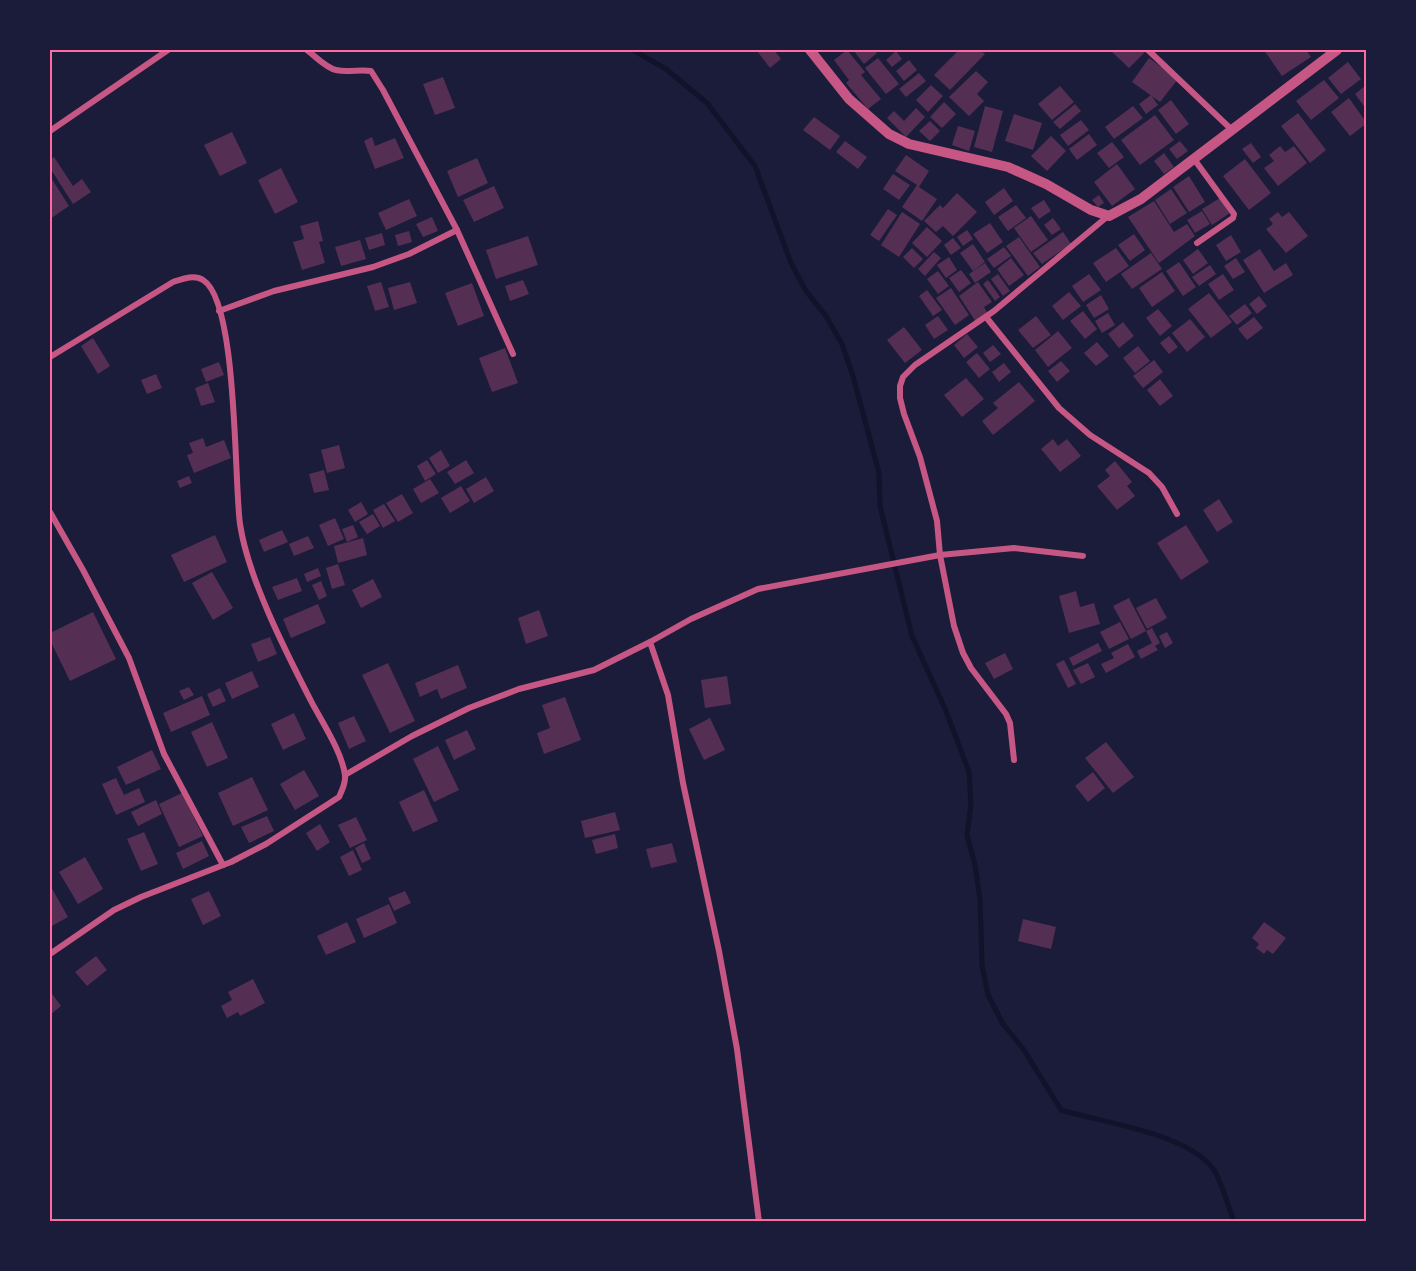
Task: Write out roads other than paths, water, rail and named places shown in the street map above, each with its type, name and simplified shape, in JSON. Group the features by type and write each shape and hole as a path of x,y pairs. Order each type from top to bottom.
{"street":[{"path":"50,131 168,50"},
{"path":"307,50 333,70 371,71 457,230 513,354"},
{"path":"810,50 849,99 869,119 889,134 909,144 1008,167 1046,184 1091,210 1109,216"},
{"path":"1148,50 1232,130"},
{"path":"1014,760 1010,723 1006,714 971,668 954,626 940,555 937,521 920,458 900,398 903,377 915,365 986,317 1109,216 1141,199 1337,50"},
{"path":"1194,159 1234,214 1233,218 1197,243"},
{"path":"219,311 274,291 373,267 410,254 457,230"},
{"path":"50,357 142,300 185,278 203,280 214,296 228,349 239,510 245,542 270,615 331,740 345,775 344,786 339,796 266,844 223,865 114,910 50,954"},
{"path":"986,317 1059,408 1090,435 1149,473 1178,514"},
{"path":"50,512 129,658 164,754 223,865"},
{"path":"345,775 412,736 469,708 519,689 594,670 691,619 758,589 940,555 1014,548 1083,556"},
{"path":"650,642 668,695 683,783 719,951 737,1049 759,1221"}],"waterway":[{"path":"633,50 666,69 707,103 755,166 791,263 806,291 826,316 842,344 879,473 880,506 912,636 946,711 969,772 971,804 967,835 975,865 980,899 982,965 988,995 1003,1024 1024,1050 1061,1110 1166,1138 1202,1157 1217,1175 1234,1222"}]}
